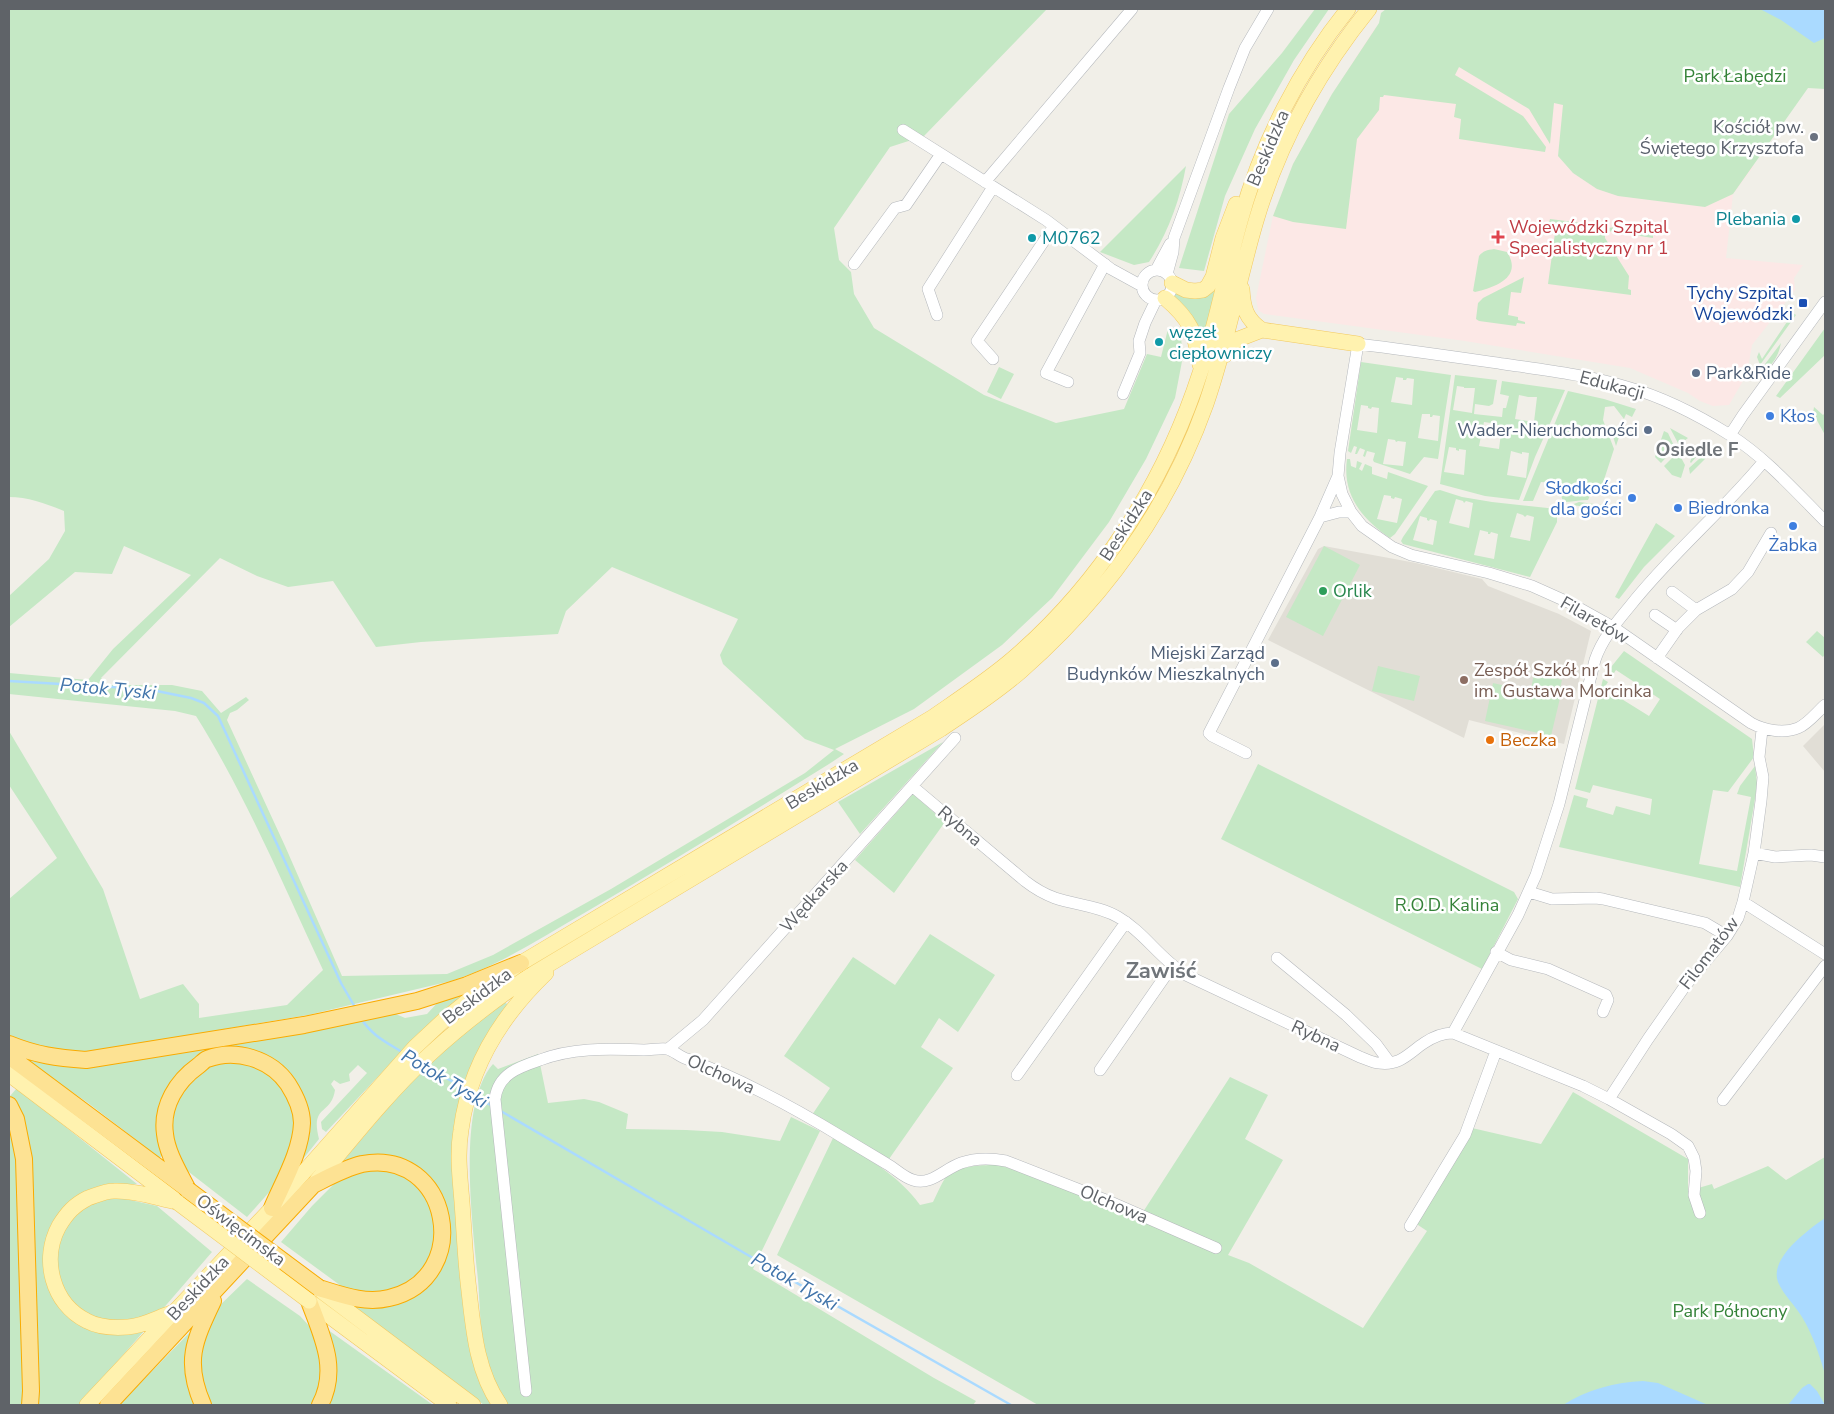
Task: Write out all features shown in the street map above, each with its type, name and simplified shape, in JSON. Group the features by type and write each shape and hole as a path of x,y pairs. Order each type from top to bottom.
{"highway":[{"path":"9,1044 30,1052 56,1058 86,1060 304,1025 345,1016 438,995 521,964"},
{"name":"Oświęcimska","path":"9,1056 182,1196 314,1295"},
{"path":"182,1196 164,1132 170,1097 187,1074 207,1059 244,1056 267,1064 281,1074 295,1095 302,1121 299,1144 272,1208"},
{"path":"9,1105 16,1119 24,1159 30,1405"},
{"path":"313,1185 363,1164 377,1163 397,1166 414,1174 428,1186 435,1197 444,1227 439,1257 430,1272 406,1292 390,1298 369,1300 314,1295 328,1354 328,1385 320,1405"},
{"name":"Beskidzka","path":"108,1405 313,1185"},
{"path":"204,1405 193,1377 194,1353 198,1333 220,1287"}],"main road":[{"name":"Beskidzka","path":"87,1405 405,1068 428,1055 485,1006 566,953 941,730 1020,672 1086,606 1112,576 1138,540 1178,470 1196,429 1241,216 1255,175 1271,135 1299,81 1318,50 1348,9"},
{"name":"Beskidzka","path":"313,1185 405,1068 415,1047 476,994 521,964 933,717 1009,662 1036,638 1074,597 1100,566 1124,531 1164,464 1191,400 1208,372 1242,275 1256,220 1270,180 1296,119 1331,59 1369,9"},
{"path":"1165,276 1186,290 1203,290 1208,286 1213,278 1232,213 1241,193 1255,175"},
{"path":"1242,275 1243,305 1247,316 1262,330"},
{"path":"1151,291 1187,319 1208,372 1236,340 1262,330 1358,344"},
{"path":"500,1405 484,1374 474,1341 459,1162 460,1131 467,1098 476,1072 498,1029 512,1008 566,953"},
{"name":"Oświęcimska","path":"9,1074 182,1196"},
{"path":"175,1312 128,1328 99,1325 87,1321 76,1313 60,1296 55,1286 50,1261 50,1248 54,1235 65,1215 77,1204 93,1196 114,1191 182,1196"},
{"name":"Oświęcimska","path":"314,1295 449,1405"},
{"name":"Oświęcimska","path":"314,1295 473,1405"}],"street":[{"path":"937,315 928,289 989,185 1132,9"},
{"path":"903,130 1054,226 1105,264 1151,291 1171,292 1165,276 1166,250 1174,238 1245,48 1268,9"},
{"path":"854,264 895,208 906,205 941,154"},
{"path":"993,359 977,341 1054,226"},
{"path":"1068,382 1046,373 1105,264"},
{"path":"1123,394 1140,352 1139,341 1145,323 1151,291 1165,276"},
{"path":"1730,436 1743,415 1825,302"},
{"name":"Edukacji","path":"1358,344 1563,373 1608,382 1645,393 1678,407 1730,436 1764,461 1825,521"},
{"name":"Filaretów","path":"1358,344 1338,476 1342,494 1351,512 1362,526 1392,547 1410,555 1489,573 1532,586 1570,602 1613,627 1762,730"},
{"path":"1453,1033 1518,915 1550,837 1594,660 1600,645 1661,569 1737,492 1764,461"},
{"name":"Filaretów","path":"1246,753 1209,733 1320,517 1338,476"},
{"path":"1320,517 1339,512 1351,512"},
{"path":"1657,658 1677,630 1696,610 1732,589 1748,572 1771,532"},
{"path":"1672,592 1696,610"},
{"path":"1655,615 1677,630"},
{"path":"1762,730 1798,728 1825,705"},
{"name":"Filomatów","path":"1610,1098 1685,986 1727,936 1738,918 1754,853 1763,777 1760,757 1762,730"},
{"name":"Wędkarska","path":"668,1049 703,1020 955,738"},
{"name":"Rybna","path":"912,786 1032,887 1053,898 1110,913 1126,922 1174,967 1199,982 1360,1057 1378,1063 1390,1063"},
{"path":"1754,853 1775,857 1811,855 1825,857"},
{"path":"1529,892 1552,899 1603,899 1705,924 1727,936"},
{"path":"1743,902 1825,954"},
{"path":"1017,1075 1126,922"},
{"path":"1496,952 1510,960 1548,969 1606,995 1608,1000 1603,1012"},
{"path":"1277,958 1346,1015 1376,1044 1390,1063 1405,1058 1425,1042 1443,1033 1453,1033 1610,1098 1671,1134 1688,1146 1694,1158 1696,1171 1694,1195 1700,1213"},
{"path":"1723,1100 1825,966"},
{"path":"1100,1070 1168,972 1174,967"},
{"name":"Olchowa","path":"526,1391 495,1099 498,1086 508,1074 515,1069 559,1053 596,1049 668,1049 681,1057 795,1109 909,1179 926,1181 970,1161 992,1159 1006,1161 1106,1200 1216,1248"},
{"path":"1410,1226 1465,1135 1496,1051"}],"shaded area":[{"name":"Wojewódzki Szpital Specjalistyczny nr 1","path":"1375,28 1754,166 1733,194 1726,258 1803,265 1794,278 1795,290 1752,345 1747,374 1729,405 1713,406 1630,368 1465,341 1264,314 1258,310 1256,298 1273,216 1293,164 1332,94"},
{"name":"Zespół Szkół nr 1 im. Gustawa Morcinka","path":"1324,546 1416,563 1482,579 1488,586 1559,614 1591,631 1564,744 1469,720 1464,738 1268,640 1318,549"},
{"path":"1825,724 1825,772 1803,746"}],"green space":[{"path":"9,9 1047,9 924,136 890,147 834,228 839,260 851,272 854,294 874,328 984,395 1056,423 1124,409 1147,354 1161,357 1168,329 1181,338 1183,356 1175,398 1146,459 1109,522 1052,598 1002,645 914,709 835,749 844,754 647,876 537,941 469,975 308,1015 201,1033 139,1048 54,1054 9,1037 9,899 57,858 9,785 9,731 103,889 140,999 183,984 199,1004 199,1018 287,1005 323,970 248,809 196,716 175,711 9,694 9,673 88,680 113,649 191,575 124,546 112,574 75,572 9,627 9,596 49,559 65,531 64,511 44,503 9,497","holes":["220,558 257,576 288,587 333,581 376,647 421,642 558,634 566,611 612,567 738,619 720,655 723,664 805,739 834,750 805,773 611,889 493,955 447,974 342,976 227,720 230,713 249,700 246,697 221,713 202,691 172,685 108,685 101,678"]},
{"path":"1315,9 1329,9 1294,60 1255,129 1225,196 1204,271 1179,268 1229,114 1282,53"},
{"name":"Park Łabędzi","path":"1386,9 1825,9 1825,89 1808,88 1733,194 1705,207 1618,196 1597,189 1573,173 1558,156 1563,105 1554,103 1550,144 1529,109 1459,67 1455,75 1523,116 1546,147 1545,152 1459,139 1461,119 1454,117 1456,104 1384,95 1380,97 1379,110 1357,139 1346,229 1293,222 1273,216 1293,164 1332,94 1379,23 1381,13"},
{"path":"1186,166 1172,216 1162,240 1149,262 1134,265 1100,252"},
{"path":"1550,219 1606,226 1607,228 1626,226 1653,231 1653,238 1608,231 1605,233 1605,238 1629,276 1628,289 1631,290 1631,295 1548,284 1555,233 1551,232 1551,230 1557,230 1558,224 1549,223"},
{"path":"1494,249 1507,252 1512,268 1505,279 1499,284 1475,292 1473,291 1479,256 1485,251"},
{"path":"1524,277 1521,293 1511,292 1508,315 1518,317 1518,320 1525,322 1525,324 1517,323 1516,326 1476,319 1478,303 1483,298"},
{"path":"1218,281 1203,343 1171,298 1175,290"},
{"path":"1793,313 1796,315 1760,365 1757,357 1759,352 1762,359"},
{"path":"1825,328 1825,355 1780,398 1776,396"},
{"path":"1781,343 1774,361 1765,370 1762,368"},
{"path":"1361,362 1451,375 1438,459 1424,457 1410,474 1374,462 1375,453 1367,451 1365,457 1363,456 1365,450 1360,448 1357,454 1355,454 1357,447 1354,446 1351,453 1348,451","holes":["1396,377 1403,378 1403,380 1407,378 1414,379 1412,405 1391,402","1361,405 1368,406 1371,409 1372,407 1379,408 1377,433 1357,430","1422,414 1430,414 1430,417 1433,415 1440,416 1438,441 1418,438","1388,439 1395,440 1396,442 1406,442 1403,466 1383,464"]},
{"path":"999,367 1014,374 1001,399 987,392"},
{"path":"1455,375 1497,380 1493,404 1489,406 1475,404 1474,414 1502,417 1503,408 1506,408 1509,396 1500,394 1502,381 1565,390 1535,457 1519,500 1485,496 1440,484","holes":["1457,386 1475,388 1472,413 1453,410","1519,395 1537,397 1534,422 1515,419","1484,422 1491,423 1491,425 1502,425 1499,449 1479,446","1449,447 1456,448 1459,451 1459,449 1466,450 1464,475 1444,472","1511,451 1522,454 1522,452 1529,453 1526,478 1507,475"]},
{"path":"1568,391 1636,409 1632,417 1626,414 1624,419 1614,406 1605,407 1603,420 1614,449 1601,489 1592,491 1588,500 1563,502 1558,483 1541,482 1533,501 1523,501"},
{"path":"1814,407 1823,415 1825,413 1825,435 1813,413"},
{"path":"1613,425 1622,428 1616,446 1610,427"},
{"path":"1670,428 1688,438 1679,445"},
{"path":"1664,431 1668,433 1675,448 1661,463 1655,457"},
{"path":"1697,444 1703,449 1691,463 1690,462"},
{"path":"1709,450 1711,453 1690,474 1689,468"},
{"path":"1678,452 1685,465 1681,478 1672,475 1664,466"},
{"path":"1347,459 1350,459 1351,466 1356,468 1357,461 1362,463 1359,469 1362,471 1365,464 1372,467 1372,474 1387,479 1388,472 1428,486 1395,534 1390,538 1371,523 1356,505 1351,495 1346,472","holes":["1384,495 1391,496 1394,499 1395,497 1402,499 1397,523 1377,519"]},
{"path":"1440,490 1462,497 1492,502 1557,509 1557,522 1530,577 1403,544 1401,541 1403,537 1435,491","holes":["1456,499 1464,503 1466,501 1473,503 1469,528 1449,523","1517,513 1525,517 1527,515 1534,517 1530,541 1510,537","1420,516 1427,518 1429,521 1430,519 1437,521 1433,545 1413,540","1480,530 1488,532 1488,534 1491,532 1498,534 1494,559 1474,555"]},
{"path":"1579,502 1602,505 1597,508 1571,505"},
{"path":"1656,523 1675,536 1644,567 1619,599 1615,597"},
{"name":"Orlik","path":"1324,546 1360,565 1323,636 1286,617"},
{"path":"1817,631 1825,638 1825,654 1823,657 1806,642"},
{"path":"1624,651 1752,739 1754,757 1728,792 1713,790 1699,864 1737,871 1751,797 1737,794 1740,786 1755,766 1757,784 1740,887 1559,847 1574,795 1588,799 1586,807 1613,815 1616,806 1650,815 1652,799 1593,785 1590,793 1575,789 1603,679 1608,682 1604,688 1649,716 1660,699 1616,670 1612,676 1607,672"},
{"path":"1378,666 1420,676 1414,701 1372,691"},
{"path":"1534,673 1562,680 1558,696 1531,690"},
{"path":"1493,683 1560,698 1551,736 1485,721"},
{"path":"943,742 860,834 838,802"},
{"name":"R.O.D. Kalina","path":"1258,764 1514,892 1518,899 1482,969 1221,839"},
{"path":"913,794 945,822 894,893 855,860"},
{"path":"930,934 995,975 958,1032 939,1018 921,1047 953,1068 889,1159 812,1115 830,1088 784,1056 853,957 895,985"},
{"path":"470,991 405,1048 326,1132 322,1129 321,1122 367,1073 358,1065 349,1074 350,1081 340,1084 334,1080 331,1084 335,1090 333,1098 317,1120 319,1139 299,1164 306,1111 257,1054 181,1073 165,1152 160,1158 88,1103 9,1049 62,1062 389,1011 405,1018 427,1014 440,1000"},
{"path":"502,1001 509,1005 483,1043 457,1187 494,1405 484,1405 351,1304 373,1305 407,1299 429,1282 448,1235 422,1175 338,1167 405,1088 465,1028"},
{"path":"538,1054 548,1103 584,1099 599,1102 628,1114 626,1129 722,1132 780,1141 791,1117 820,1131 753,1269 934,1378 976,1401 973,1405 506,1405 488,1368 482,1338 471,1199 471,1137 474,1108 482,1083 493,1064 498,1069"},
{"path":"239,1061 266,1068 284,1086 298,1122 295,1143 272,1189 247,1217 185,1169 172,1148 169,1125 174,1099 192,1075 214,1063"},
{"name":"Park Północny","path":"1230,1077 1268,1095 1245,1139 1283,1160 1228,1255 1249,1263 1363,1328 1427,1231 1415,1223 1472,1128 1541,1144 1573,1092 1688,1159 1688,1191 1712,1184 1714,1189 1768,1166 1786,1180 1825,1157 1825,1405 1038,1405 777,1255 833,1138 869,1159 891,1175 902,1184 920,1205 933,1202 944,1180 951,1173 971,1166 999,1165 1143,1212"},
{"path":"17,1088 137,1184 116,1186 83,1195 44,1250 76,1322 145,1330 79,1405 34,1405 25,1130 10,1096"},
{"path":"9,1122 17,1160 23,1351 22,1405 9,1405"},
{"path":"376,1167 404,1173 422,1184 441,1230 428,1270 392,1294 352,1294 281,1242 312,1206 341,1177"},
{"path":"112,1196 157,1206 212,1252 161,1311 141,1320 115,1323 90,1317 67,1298 53,1258 66,1220 87,1203"},
{"path":"247,1279 300,1316 312,1329 325,1369 315,1405 209,1405 195,1366 216,1309"},
{"path":"324,1327 433,1405 325,1405"},
{"path":"192,1330 197,1405 119,1405"}],"water":[{"path":"1760,9 1825,9 1825,38 1814,43 1781,20"},
{"path":"1825,1218 1825,1374 1809,1331 1799,1313 1780,1287 1777,1273 1784,1254 1800,1237"},
{"path":"1643,1381 1658,1383 1708,1405 1563,1405 1581,1395 1601,1388"},
{"path":"1808,1384 1817,1391 1825,1405 1788,1405 1802,1388"}],"waterway":[{"name":"Potok Tyski","path":"9,681 147,689 191,698 204,703 218,716 341,983 356,1009"},
{"name":"Potok Tyski","path":"361,1018 374,1034 402,1052"},
{"name":"Potok Tyski","path":"426,1066 465,1089"},
{"name":"Potok Tyski","path":"474,1095 492,1106"},
{"name":"Potok Tyski","path":"499,1110 1011,1405"}],"place":[{"name":"Kościół pw. Świętego Krzysztofa","path":"1814,137"},
{"name":"Plebania","path":"1796,219"},
{"name":"Wojewódzki Szpital Specjalistyczny nr 1","path":"1498,237"},
{"name":"M0762","path":"1032,238"},
{"name":"Tychy Szpital Wojewódzki","path":"1803,303"},
{"name":"węzeł ciepłowniczy","path":"1159,342"},
{"name":"Park&Ride","path":"1696,373"},
{"name":"Kłos","path":"1770,416"},
{"name":"Wader-Nieruchomości","path":"1648,430"},
{"name":"Słodkości dla gości","path":"1632,498"},
{"name":"Biedronka","path":"1678,508"},
{"name":"Żabka","path":"1793,526"},
{"name":"Orlik","path":"1323,591"},
{"name":"Miejski Zarząd Budynków Mieszkalnych","path":"1275,663"},
{"name":"Zespół Szkół nr 1 im. Gustawa Morcinka","path":"1464,680"},
{"name":"Beczka","path":"1490,740"}],"district":[{"name":"Osiedle F","path":"1697,449"},
{"name":"Zawiść","path":"1161,970"}]}
